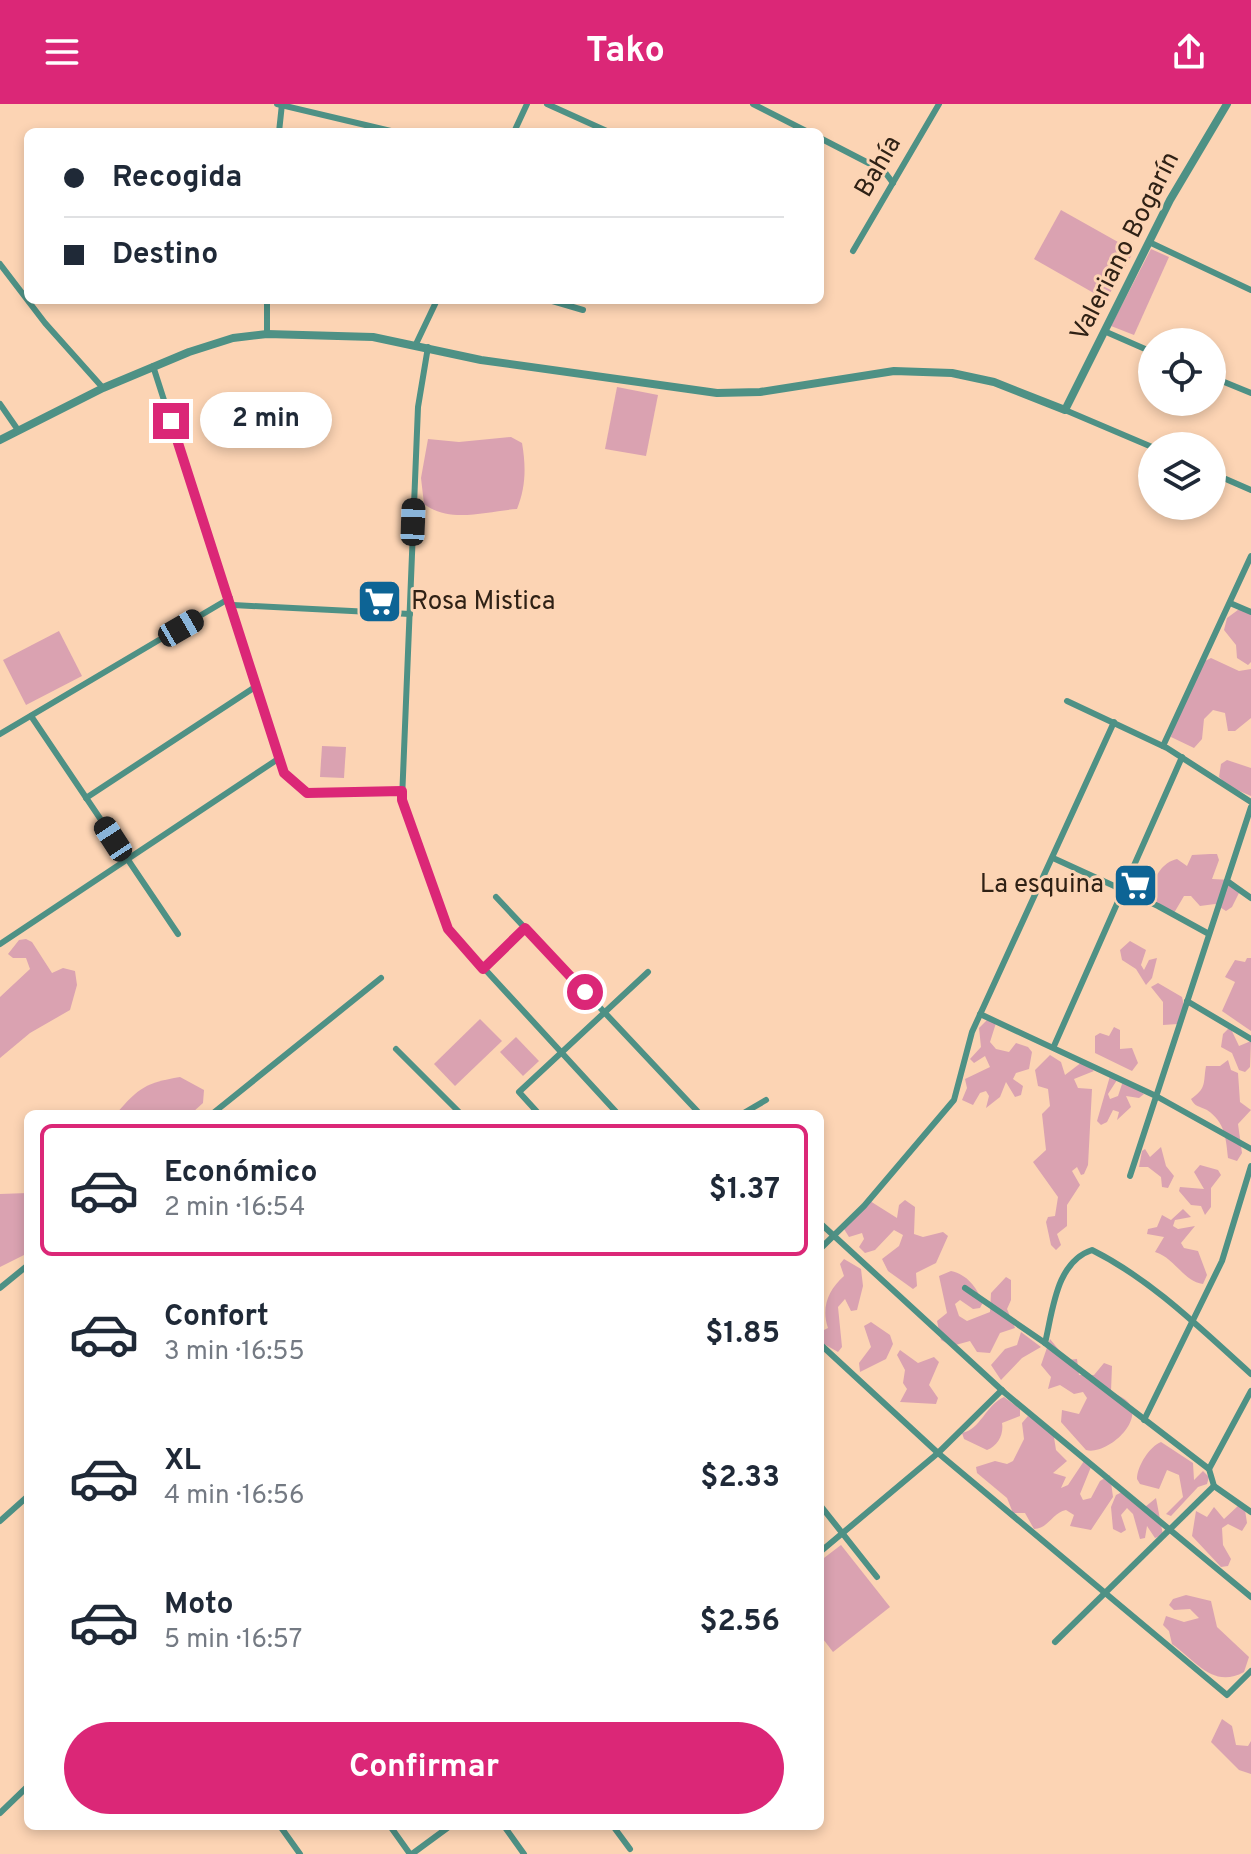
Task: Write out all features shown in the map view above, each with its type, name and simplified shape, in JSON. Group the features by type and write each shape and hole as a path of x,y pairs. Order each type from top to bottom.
{"street":[{"path":"516,128 527,104"},
{"path":"547,104 600,128"},
{"path":"753,104 800,128"},
{"name":"Bahía","path":"853,251 939,104"},
{"name":"Valeriano Bogarín","path":"1065,410 1182,177 1227,104"},
{"path":"279,128 280,105 378,128"},
{"path":"824,140 884,171 893,183"},
{"path":"884,171 903,165"},
{"path":"1149,242 1251,290"},
{"path":"0,264 24,295"},
{"path":"31,304 103,388"},
{"path":"267,304 267,334"},
{"path":"416,344 435,304"},
{"path":"563,304 583,310"},
{"path":"1103,331 1138,346"},
{"path":"0,440 103,388 217,342 267,334 339,334 416,344 481,360 731,394 894,371 952,373 994,382 1138,441"},
{"path":"428,347 418,407 402,800 448,929 614,1110"},
{"path":"153,366 232,602 278,759 289,780 307,793 402,791"},
{"path":"1226,383 1251,393"},
{"path":"0,404 18,430"},
{"path":"1226,479 1251,490"},
{"path":"1163,746 1251,556"},
{"path":"0,734 232,602 410,614"},
{"path":"1230,603 1251,612"},
{"path":"86,798 255,687"},
{"path":"1067,701 1163,746 1251,804 1130,1176"},
{"path":"31,716 178,934"},
{"path":"824,1245 946,1112 958,1092 967,1048 980,1014 1114,722"},
{"path":"1054,1046 1182,757"},
{"path":"0,944 278,759"},
{"path":"1053,858 1123,889 1209,934"},
{"path":"1227,881 1251,898"},
{"path":"496,897 696,1110"},
{"path":"483,969 525,928"},
{"path":"535,1110 519,1092 648,972"},
{"path":"217,1110 381,978"},
{"path":"1187,1001 1251,1039"},
{"path":"980,1014 1156,1096 1251,1149"},
{"path":"396,1049 453,1110"},
{"path":"749,1110 766,1100"},
{"path":"1144,1420 1222,1261 1251,1166"},
{"path":"824,1227 1002,1390 1251,1597"},
{"path":"1045,1343 1060,1282 1072,1264 1092,1250 1128,1270 1251,1374"},
{"path":"0,1288 24,1268"},
{"path":"965,1288 1045,1343 1209,1469 1214,1486 1251,1512"},
{"path":"824,1348 938,1453 1227,1695 1251,1671"},
{"path":"824,1549 938,1453 1002,1390"},
{"path":"1209,1469 1251,1391"},
{"path":"1243,1406 1251,1412"},
{"path":"1055,1642 1214,1486"},
{"path":"0,1521 24,1500"},
{"path":"824,1510 877,1577"},
{"path":"0,1813 24,1790"},
{"path":"283,1830 300,1854"},
{"path":"393,1830 411,1854 444,1830"},
{"path":"507,1830 524,1854"},
{"path":"616,1830 630,1849"}],"shaded area":[{"path":"1061,210 1134,251 1106,300 1034,259"},
{"path":"1151,249 1169,257 1134,335 1111,326"},
{"path":"617,387 658,395 646,456 605,449"},
{"path":"511,437 522,443 524,460 524,485 517,509 457,515 445,514 424,504 421,478 428,439 459,442"},
{"path":"1242,607 1251,609 1251,662 1248,665 1237,658 1236,645 1224,630 1227,618"},
{"path":"59,631 82,676 26,705 3,660"},
{"path":"1211,658 1239,671 1251,669 1251,718 1235,731 1228,731 1225,713 1213,710 1204,719 1202,739 1194,748 1171,737 1173,724 1205,661"},
{"path":"322,746 346,747 344,778 320,777"},
{"path":"1227,760 1251,768 1251,796 1228,786 1219,777 1221,764"},
{"path":"1217,854 1219,860 1212,879 1231,880 1241,889 1232,907 1226,911 1215,904 1200,906 1191,896 1184,896 1174,913 1157,903 1152,891 1163,867 1177,859 1187,866 1192,855"},
{"path":"19,940 32,942 52,973 63,968 75,971 77,985 70,1010 30,1033 0,1058 0,997 30,969 26,958 13,958 8,954"},
{"path":"1130,941 1146,950 1141,965 1144,970 1149,960 1157,958 1152,978 1146,985 1136,969 1122,960 1120,950"},
{"path":"1251,958 1251,1031 1222,1011 1235,982 1225,977 1235,960 1245,962"},
{"path":"1158,983 1182,997 1185,1010 1178,1024 1163,1025 1163,1002 1151,987"},
{"path":"989,1018 996,1023 990,1042 996,1049 1009,1052 1016,1043 1032,1052 1029,1069 1016,1073 1013,1079 1023,1086 1021,1095 1015,1097 1006,1082 1000,1097 986,1108 989,1096 986,1091 980,1093 973,1105 962,1100 967,1088 965,1079 990,1067 985,1056 974,1063 970,1059 981,1047 979,1028"},
{"path":"480,1019 502,1041 455,1086 434,1064"},
{"path":"1114,1027 1120,1030 1120,1049 1132,1048 1138,1063 1132,1071 1095,1053 1095,1036 1100,1033 1109,1036"},
{"path":"1230,1027 1239,1046 1251,1041 1250,1067 1245,1072 1239,1070 1232,1053 1221,1047 1223,1034"},
{"path":"516,1037 539,1061 523,1076 500,1052"},
{"path":"1050,1055 1061,1062 1065,1075 1082,1062 1094,1071 1074,1079 1078,1088 1092,1089 1088,1165 1084,1174 1081,1175 1077,1167 1072,1171 1080,1185 1067,1205 1067,1226 1057,1234 1061,1245 1056,1250 1051,1245 1046,1222 1048,1217 1055,1216 1058,1197 1033,1162 1046,1150 1042,1114 1050,1106 1048,1089 1038,1086 1035,1070"},
{"path":"1228,1060 1231,1070 1238,1073 1240,1102 1251,1110 1238,1124 1242,1153 1237,1161 1228,1158 1225,1137 1218,1120 1191,1099 1202,1088 1206,1066 1220,1066"},
{"path":"1110,1076 1117,1080 1108,1094 1110,1099 1118,1096 1123,1081 1144,1094 1139,1098 1126,1096 1131,1107 1117,1120 1119,1112 1113,1110 1107,1122 1101,1125 1097,1121"},
{"path":"180,1077 204,1090 203,1103 195,1110 120,1110 144,1088"},
{"path":"1161,1147 1166,1166 1174,1176 1168,1188 1162,1187 1161,1177 1148,1167 1139,1167 1142,1151 1145,1149 1150,1157"},
{"path":"1200,1165 1218,1170 1221,1175 1211,1188 1211,1207 1205,1215 1201,1206 1191,1205 1179,1191 1180,1187 1204,1189 1194,1172"},
{"path":"24,1193 24,1255 0,1267 0,1194"},
{"path":"905,1200 915,1207 914,1234 923,1237 943,1232 948,1236 936,1263 916,1273 917,1286 913,1289 888,1271 882,1259 899,1246 903,1235 894,1230 875,1250 865,1253 859,1247 864,1239 862,1233 849,1237 844,1229 870,1201 897,1218 899,1205"},
{"path":"1183,1209 1191,1217 1175,1220 1173,1226 1178,1229 1195,1226 1181,1243 1184,1248 1198,1251 1207,1275 1203,1284 1190,1279 1155,1252 1164,1237 1147,1234 1148,1229 1157,1227 1162,1215 1171,1220"},
{"path":"844,1259 861,1269 863,1286 857,1310 851,1311 845,1299 838,1307 842,1347 838,1352 824,1344 824,1330 828,1328 826,1306 830,1293 844,1276 840,1264"},
{"path":"951,1271 971,1282 983,1302 980,1308 973,1309 960,1300 955,1304 959,1316 967,1321 990,1312 991,1293 1006,1277 1011,1280 1011,1300 1007,1309 1015,1328 1000,1333 990,1353 977,1352 970,1341 952,1346 941,1340 937,1321 947,1313 939,1276"},
{"path":"871,1322 890,1335 893,1344 886,1359 860,1372 859,1363 871,1347 864,1326"},
{"path":"1021,1332 1041,1347 1022,1358 1001,1380 991,1365 1005,1349 1017,1345"},
{"path":"1050,1339 1067,1360 1077,1359 1079,1375 1094,1375 1104,1363 1112,1366 1111,1391 1127,1401 1132,1409 1132,1418 1122,1435 1104,1448 1086,1450 1061,1422 1062,1410 1079,1414 1087,1398 1083,1392 1074,1394 1060,1385 1048,1389 1051,1377 1041,1365"},
{"path":"900,1350 918,1363 934,1357 939,1362 929,1385 938,1398 936,1404 900,1402 907,1389 903,1383 905,1370 897,1355"},
{"path":"1004,1397 1020,1409 1020,1416 1002,1423 997,1443 987,1450 964,1439 962,1433 974,1427"},
{"path":"1028,1416 1053,1431 1056,1450 1067,1461 1053,1473 1066,1477 1061,1488 1068,1485 1084,1461 1091,1467 1080,1494 1083,1500 1091,1498 1100,1481 1110,1475 1113,1497 1091,1530 1070,1526 1074,1515 1066,1510 1034,1529 1025,1513 1013,1513 1007,1498 977,1473 976,1467 995,1461 1007,1464 1013,1461 1024,1439 1022,1423"},
{"path":"1161,1442 1193,1463 1194,1480 1203,1471 1209,1477 1207,1484 1198,1487 1171,1516 1166,1514 1183,1497 1179,1475 1167,1470 1159,1489 1140,1484 1137,1479 1145,1457"},
{"path":"1122,1492 1145,1507 1156,1498 1163,1535 1155,1538 1147,1526 1145,1538 1140,1539 1133,1514 1127,1508 1121,1515 1126,1530 1121,1533 1113,1529 1111,1507 1116,1495"},
{"path":"1239,1505 1245,1510 1247,1523 1242,1531 1228,1524 1222,1528 1223,1545 1231,1559 1228,1566 1221,1567 1192,1536 1196,1511 1207,1517 1214,1507 1224,1519"},
{"path":"841,1545 890,1607 833,1652 824,1640 824,1558"},
{"path":"1186,1595 1211,1601 1217,1627 1249,1657 1244,1672 1223,1677 1214,1675 1172,1644 1169,1631 1163,1625 1166,1616 1184,1622 1199,1618 1190,1609 1174,1610 1169,1605 1173,1599"},
{"path":"1222,1719 1232,1726 1236,1745 1248,1746 1251,1741 1251,1774 1239,1770 1211,1742"}],"place":[{"name":"Rosa Mistica","path":"380,602"},
{"name":"La esquina","path":"1135,885"}],"route":[{"path":"171,421 233,605 255,687 284,773 294,785 307,793 402,791 402,800 453,937 483,969 525,928 585,992"}]}
